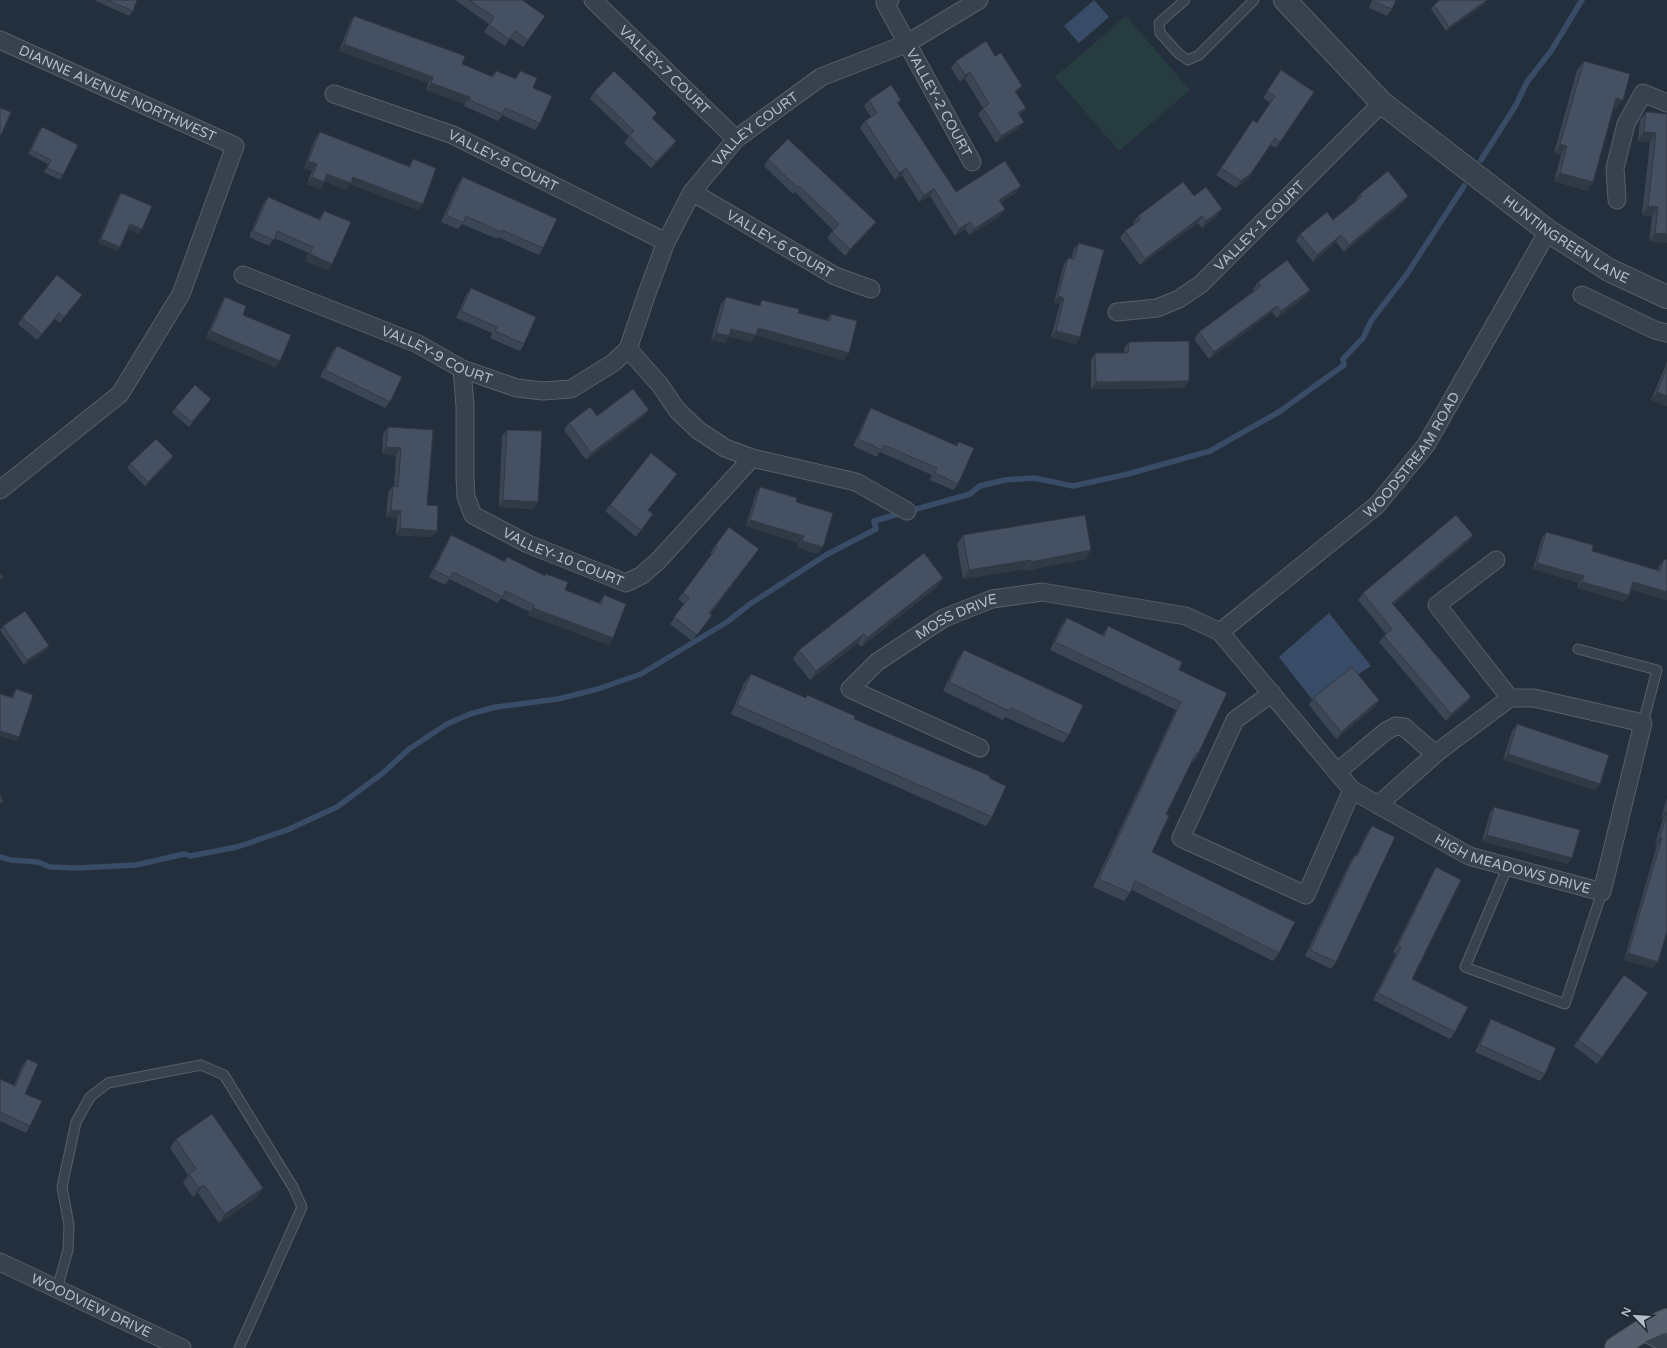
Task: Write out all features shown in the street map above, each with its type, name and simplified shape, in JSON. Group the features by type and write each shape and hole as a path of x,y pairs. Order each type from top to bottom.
{"main road":[{"path":"1616,1348 1642,1331 1667,1320"}],"street":[{"name":"VALLEY-7 COURT","path":"593,0 736,139"},
{"name":"VALLEY-2 COURT","path":"890,0 885,3 906,44 972,162"},
{"name":"VALLEY COURT","path":"628,350 666,242 692,192 736,139 820,77 906,44 979,0"},
{"name":"HUNTINGREEN LANE","path":"1285,0 1382,103 1548,231 1609,270 1667,297"},
{"name":"DIANNE AVENUE NORTHWEST","path":"0,40 235,146 181,294 120,394 0,490"},
{"path":"1616,200 1615,168 1626,124 1643,93 1667,103"},
{"name":"VALLEY-8 COURT","path":"334,94 453,135 666,242"},
{"name":"VALLEY-1 COURT","path":"1117,312 1157,308 1179,299 1201,284 1382,103"},
{"name":"VALLEY-6 COURT","path":"692,192 835,276 871,289"},
{"name":"WOODSTREAM ROAD","path":"1220,632 1378,505 1426,445 1548,231"},
{"name":"VALLEY-9 COURT","path":"243,275 418,344 462,369 517,388 543,391 571,389 613,363 628,350"},
{"path":"1582,295 1655,330 1667,334"},
{"path":"628,350 660,385 677,410 698,430 725,448 752,458 856,482 907,511"},
{"name":"VALLEY-10 COURT","path":"462,369 465,406 465,484 466,497 473,515 528,544 626,583 642,575 658,561 690,524 752,458"},
{"path":"1496,560 1437,605 1510,698"},
{"name":"MOSS DRIVE","path":"980,748 850,688 877,662 944,618 992,599 1042,592 1186,616 1220,632"},
{"name":"HIGH MEADOWS DRIVE","path":"1220,632 1352,790 1469,856 1602,892 1643,723"},
{"path":"1272,694 1235,720 1181,838 1306,895 1352,790"},
{"path":"1378,805 1435,754 1510,698 1534,698 1643,723"},
{"path":"1337,772 1386,731 1396,726 1404,727 1435,754"},
{"name":"WOODVIEW DRIVE","path":"0,1262 182,1348"},
{"path":"1642,1331 1667,1344"}],"lane":[{"path":"1185,0 1159,23 1160,33 1179,54 1188,60 1199,55 1254,0"},
{"path":"1578,649 1657,670 1643,723"},
{"path":"1508,866 1465,967 1564,1004 1602,892"},
{"path":"57,1289 68,1244 69,1225 62,1187 76,1122 90,1097 108,1084 202,1066 224,1075 293,1187 302,1207 239,1348"}],"green space":[{"path":"1126,16 1190,90 1119,151 1055,77"}],"water":[{"path":"1094,0 1109,17 1079,43 1064,26"},
{"path":"1329,613 1371,666 1314,702 1279,657"}],"building":[{"path":"107,0 137,0 133,11"},
{"path":"469,0 522,0 545,16 528,40 515,31 509,39 489,25 494,17"},
{"path":"1396,0 1392,9 1373,1"},
{"path":"1440,0 1487,0 1449,27 1434,5"},
{"path":"354,16 465,56 462,64 493,77 496,71 516,79 520,71 537,78 533,88 552,96 540,123 505,108 502,114 469,100 470,97 431,83 433,77 344,44"},
{"path":"986,41 995,56 1001,53 1022,86 1015,91 1026,108 1018,113 1024,122 1001,136 983,108 989,104 970,72 965,75 956,61"},
{"path":"1584,61 1630,74 1623,100 1616,98 1593,182 1560,173 1567,146 1560,144"},
{"path":"1281,70 1314,92 1280,142 1275,138 1251,173 1241,181 1221,168 1253,120 1257,123 1275,96 1267,91"},
{"path":"614,71 657,113 652,118 676,141 656,162 629,136 634,131 594,92"},
{"path":"891,85 901,100 897,102 956,192 1005,161 1021,186 999,200 1005,209 974,229 970,222 959,229 934,189 924,195 906,168 899,173 865,121 877,113 869,100"},
{"path":"0,108 11,112 1,135 0,134"},
{"path":"1646,112 1667,114 1667,234 1655,233 1658,207 1648,206 1656,133 1644,132"},
{"path":"42,127 78,145 63,175 47,168 51,160 31,150"},
{"path":"320,132 410,167 413,159 436,168 423,204 353,177 351,183 327,174 324,182 312,177 317,164 308,161"},
{"path":"788,139 876,222 850,249 832,232 839,224 768,159"},
{"path":"1388,171 1408,196 1349,245 1341,235 1317,255 1300,234 1327,212 1333,220 1362,196 1360,194"},
{"path":"463,177 557,219 543,248 502,230 501,232 466,216 463,223 446,215"},
{"path":"1183,182 1194,196 1206,187 1222,209 1206,221 1202,216 1145,259 1125,231 1140,220 1138,216"},
{"path":"121,193 152,206 142,229 130,224 120,247 101,239"},
{"path":"268,197 320,220 324,211 351,222 332,264 310,254 313,247 277,231 274,240 253,231"},
{"path":"1079,243 1104,250 1080,337 1056,331 1064,298 1058,296 1068,258 1074,259"},
{"path":"1287,260 1310,290 1281,311 1277,306 1214,352 1199,332 1261,286 1258,282"},
{"path":"57,275 82,295 64,317 59,313 42,334 22,318"},
{"path":"471,288 536,317 524,344 495,331 497,327 461,311"},
{"path":"225,297 246,306 243,315 291,335 280,361 211,331"},
{"path":"726,297 760,306 762,300 799,309 798,313 830,321 831,314 857,321 849,353 758,328 756,335 731,329 729,336 716,333"},
{"path":"1189,341 1189,381 1096,382 1095,353 1128,353 1129,342"},
{"path":"337,346 402,377 390,402 325,370"},
{"path":"1667,367 1667,396 1657,392"},
{"path":"195,385 211,399 192,422 175,408"},
{"path":"633,389 649,410 591,453 569,423 590,407 597,416"},
{"path":"871,408 957,446 959,442 974,448 958,484 935,473 937,468 884,445 882,450 858,439"},
{"path":"388,427 433,430 427,505 438,506 437,531 400,528 401,511 391,510 393,486 398,487 401,448 386,447"},
{"path":"507,430 542,431 538,502 503,500"},
{"path":"156,439 173,456 148,482 130,464"},
{"path":"651,453 677,474 648,510 653,514 641,530 610,505"},
{"path":"760,487 797,498 796,502 833,513 823,547 802,541 804,536 750,520"},
{"path":"1085,515 1091,550 1031,562 1031,560 969,570 963,535"},
{"path":"1456,515 1473,535 1392,603 1471,697 1451,714 1384,636 1392,629 1363,593"},
{"path":"729,527 759,549 709,613 712,615 697,635 674,617 689,598 683,593 717,547 715,546"},
{"path":"1546,532 1593,545 1592,551 1660,571 1664,559 1667,560 1667,592 1633,582 1629,595 1582,582 1584,576 1537,563"},
{"path":"451,535 505,562 507,557 545,576 546,574 568,582 565,590 601,604 604,595 626,604 613,638 533,608 534,605 505,591 503,597 453,572 450,578 434,570"},
{"path":"924,553 943,578 867,638 864,634 816,671 799,650"},
{"path":"25,611 49,646 27,660 3,626"},
{"path":"1067,618 1104,636 1108,626 1182,662 1179,670 1227,693 1198,754 1196,753 1166,814 1169,816 1152,852 1295,922 1279,953 1135,881 1130,893 1099,879 1181,702 1055,642"},
{"path":"964,650 1083,705 1069,735 1011,708 1009,711 949,682"},
{"path":"1352,667 1379,700 1341,732 1313,698"},
{"path":"751,674 806,698 807,695 855,716 854,719 990,776 989,778 1006,786 992,817 737,705"},
{"path":"16,689 33,695 19,737 0,731 0,694 13,698"},
{"path":"1517,724 1609,755 1600,784 1508,754"},
{"path":"0,795 3,802 0,803"},
{"path":"1494,807 1580,830 1572,858 1487,835"},
{"path":"1667,813 1667,931 1658,962 1628,953 1662,838 1660,837"},
{"path":"1372,826 1395,837 1336,962 1310,950 1355,855 1357,856"},
{"path":"1436,867 1461,880 1412,979 1468,1007 1455,1032 1378,993 1401,947 1398,945"},
{"path":"1624,975 1648,993 1602,1057 1578,1040"},
{"path":"1491,1019 1556,1048 1545,1074 1480,1045"},
{"path":"27,1059 38,1064 25,1094 42,1101 30,1126 0,1112 0,1079 15,1086"},
{"path":"212,1114 263,1188 225,1214 204,1185 199,1188 189,1174 196,1169 176,1139"}],"waterway":[{"path":"1481,160 1516,105 1527,82 1551,51 1582,0"},
{"path":"0,857 11,860 38,862 50,867 78,868 136,865 184,854 190,856 237,847 287,830 337,807 383,773 409,749 447,724 470,714 496,707 558,699 598,689 641,674 727,622 750,604 826,555 876,529 874,521 970,494 980,486 1005,480 1034,478 1073,486 1128,474 1210,451 1279,412 1344,365 1343,359 1363,338 1371,321 1407,274 1464,186"}]}
